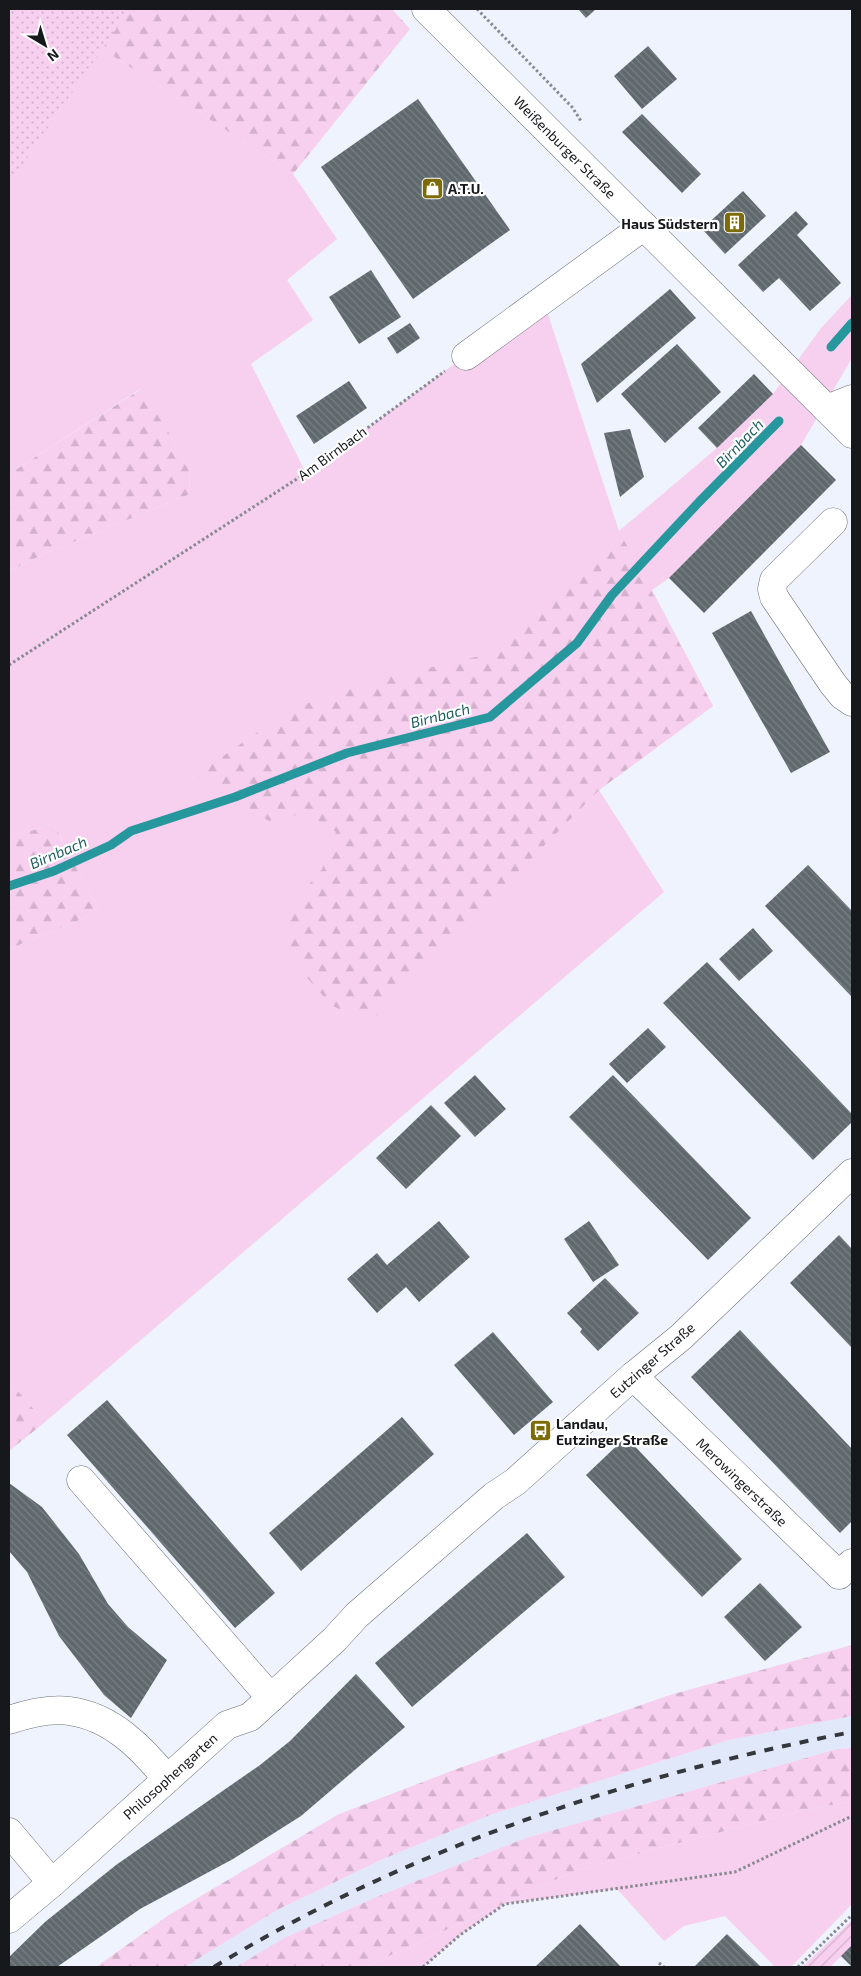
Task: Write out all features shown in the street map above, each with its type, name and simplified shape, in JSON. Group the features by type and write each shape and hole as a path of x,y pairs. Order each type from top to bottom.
{"street":[{"name":"Weißenburger Straße","path":"426,9 852,434"},
{"path":"466,356 644,226"},
{"path":"827,409 852,399"},
{"path":"833,522 774,580 772,589 774,597 833,684 852,702"},
{"name":"Eutzinger Straße","path":"334,1640 357,1615 494,1496 515,1482 544,1457 633,1376 682,1337 852,1173"},
{"name":"Merowingerstraße","path":"633,1376 839,1575 852,1563"},
{"path":"80,1480 271,1698"},
{"name":"Philosophengarten","path":"9,1919 52,1883 227,1726 250,1717 334,1640"},
{"path":"9,1720 43,1711 69,1711 96,1719 115,1728 133,1741 149,1756 167,1779"},
{"path":"9,1832 52,1883"}],"path":[{"path":"477,9 572,107 590,136 583,166"},
{"name":"Am Birnbach","path":"9,665 306,473 466,356"},
{"path":"423,1967 460,1935 505,1904 735,1872 852,1816"},
{"path":"798,1967 852,1915"},
{"path":"659,1963 664,1967"}],"shaded area":[{"path":"852,1716 852,1748 837,1749 526,1838 381,1895 284,1938 236,1967 185,1967 277,1910 383,1859 490,1815 729,1740"}],"green space":[{"path":"9,9 392,9 410,29 293,174 87,39"},
{"path":"9,9 130,9 9,184"},
{"path":"87,39 293,174 337,239 287,280 313,320 251,364 306,473 543,299 619,531 717,448 773,394 821,328 852,295 852,358 801,445 669,578 652,590 713,706 599,790 664,892 45,1422 9,1381 9,949 99,912 53,823 9,839 9,571 42,555 190,494 189,471 172,438 140,389 9,474 9,168"},
{"path":"141,389 172,438 189,471 190,494 42,555 9,571 9,474"},
{"path":"619,531 713,706 599,790 369,1023 331,1005 303,973 285,940 296,900 322,869 336,832 305,813 269,821 196,775 292,708 389,677 493,653 550,604"},
{"path":"53,823 99,912 9,949 9,839"},
{"path":"9,1381 45,1422 9,1451"},
{"path":"852,1645 852,1716 729,1740 490,1815 383,1859 277,1910 185,1967 96,1967 169,1915 339,1814 462,1767 670,1695"},
{"path":"852,1748 852,1801 800,1811 577,1870 365,1967 236,1967 284,1938 381,1895 526,1838 837,1749"},
{"path":"852,1801 852,1904 791,1967 775,1967 725,1916 684,1926 664,1941 617,1889 505,1904 460,1935 423,1967 365,1967 577,1870 800,1811"},
{"path":"852,1920 852,1946 830,1967 802,1967"}],"building":[{"path":"578,9 596,9 586,18"},
{"path":"648,46 677,79 642,109 614,76"},
{"path":"418,99 510,230 413,299 321,167"},
{"path":"642,114 701,174 682,193 622,132"},
{"name":"Haus Südstern","path":"743,191 766,216 725,254 702,229"},
{"path":"796,211 808,224 797,235 841,283 810,311 779,278 763,292 738,265"},
{"path":"371,270 401,317 359,344 329,297"},
{"path":"670,289 696,318 597,403 581,364"},
{"path":"410,323 420,338 397,354 387,338"},
{"path":"677,344 721,392 665,443 621,394"},
{"path":"754,374 773,394 717,448 698,428"},
{"path":"349,381 367,408 314,444 296,416"},
{"path":"630,429 644,477 620,497 604,433"},
{"path":"801,445 836,480 704,613 669,578"},
{"path":"751,611 830,752 791,773 712,633"},
{"path":"808,865 852,911 852,997 765,906"},
{"path":"753,928 773,951 739,981 719,959"},
{"path":"707,962 852,1114 852,1122 813,1160 663,1003"},
{"path":"648,1028 666,1047 627,1083 609,1064"},
{"path":"475,1075 506,1109 475,1137 444,1103"},
{"path":"613,1075 751,1218 708,1260 569,1117"},
{"path":"431,1105 461,1136 406,1189 376,1158"},
{"path":"439,1221 470,1257 419,1302 406,1287 377,1313 347,1279 377,1253 387,1265"},
{"path":"589,1221 619,1265 593,1282 564,1239"},
{"path":"839,1235 852,1249 852,1348 790,1283"},
{"path":"605,1278 639,1313 598,1351 580,1332 582,1329 567,1313"},
{"path":"740,1330 852,1449 852,1521 840,1533 691,1377"},
{"path":"493,1332 553,1402 514,1435 454,1365"},
{"path":"107,1400 275,1593 235,1628 67,1435"},
{"path":"402,1417 434,1454 301,1571 269,1533"},
{"path":"626,1437 742,1559 702,1597 586,1475"},
{"path":"9,1483 42,1507 79,1554 108,1604 128,1627 167,1660 131,1718 104,1695 59,1636 27,1572 9,1551"},
{"path":"527,1533 565,1577 412,1707 375,1663"},
{"path":"760,1583 802,1627 765,1661 724,1617"},
{"path":"356,1674 405,1727 301,1816 233,1859 140,1909 57,1967 9,1967 9,1957 45,1922 116,1865 260,1765 290,1741"},
{"path":"580,1924 620,1966 535,1967"},
{"path":"727,1934 761,1967 694,1967"},
{"path":"852,1945 852,1967 841,1956"}],"waterway":[{"name":"Birnbach","path":"831,347 852,323"},
{"name":"Birnbach","path":"9,886 54,871 111,845 131,831 235,797 347,753 490,717 577,643 612,595 699,502 779,421"}],"railway":[{"path":"214,1967 288,1924 365,1886 443,1852 522,1821 686,1770 852,1732"}],"place":[{"name":"A.T.U.","path":"432,188"},
{"name":"Haus Südstern","path":"734,223"},
{"name":"Landau, Eutzinger Straße","path":"540,1431"}]}
